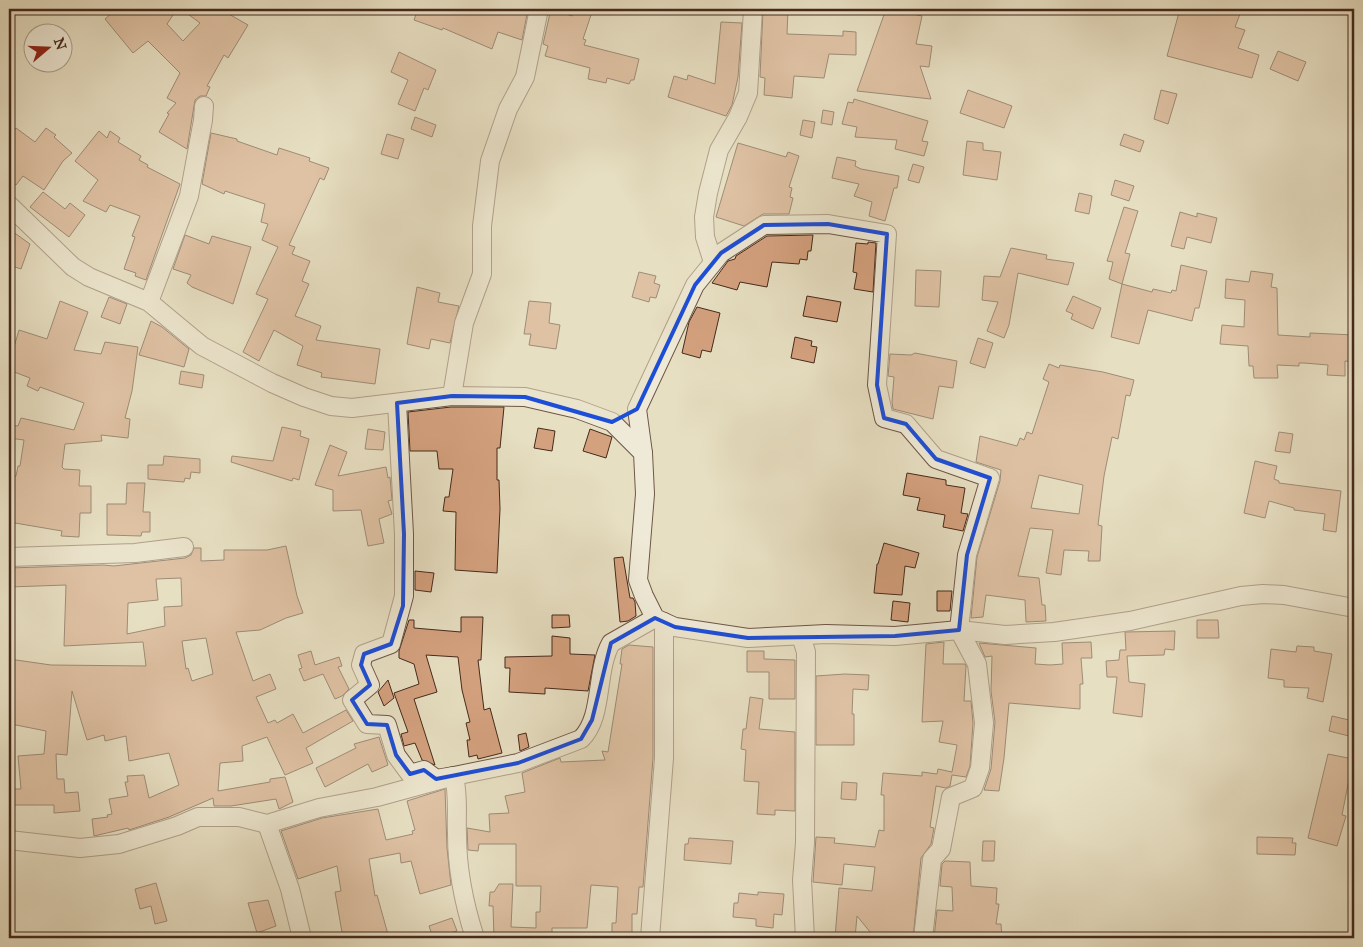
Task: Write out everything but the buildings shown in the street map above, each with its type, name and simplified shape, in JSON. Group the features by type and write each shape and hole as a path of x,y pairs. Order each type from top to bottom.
{"street":[{"path":"452,396 464,323 482,274 482,226 490,161 508,110 525,77 539,9"},
{"path":"713,262 705,237 704,217 719,150 738,117 748,93 753,9"},
{"path":"149,302 189,196 204,106"},
{"path":"9,205 73,267 89,277 149,302 202,346 272,383 304,397 332,406 352,408 452,396 524,397 577,409 612,422 643,453"},
{"path":"925,938 932,859 941,849 951,798 972,788 980,768 984,724 977,664 959,630 967,555 990,478 936,458 906,424 884,418 877,385 887,234 828,224 764,225 721,253 695,285 636,409 643,453 644,494 638,580 644,596 660,620 675,627 748,638 826,634 895,636 959,630 1005,635 1054,632 1130,621 1263,594 1284,595 1354,608"},
{"path":"397,403 404,534 403,606 391,644 364,654 361,665 370,685 352,700 367,724 387,725 396,755 410,774 424,770 436,779 518,763 581,738 589,731 602,669 611,643 660,620"},
{"path":"612,422 636,409"},
{"path":"9,557 135,553 184,548"},
{"path":"650,938 664,758 660,620"},
{"path":"801,636 806,652 805,843 802,880 805,938"},
{"path":"9,840 80,848 119,844 177,826 198,817 239,817 267,824 319,808 377,797 454,776"},
{"path":"454,776 459,803 457,835 460,874 475,938"},
{"path":"267,824 290,890 302,938"},
{"path":"925,938 929,933 934,933 938,928 938,920"}],"highlighted area":[{"path":"828,224 887,234 877,385 884,418 906,424 936,459 990,478 967,555 959,630 895,636 748,638 675,627 655,618 611,643 592,720 581,739 518,763 436,779 424,770 410,774 396,755 387,725 367,724 352,700 370,685 361,665 364,654 391,644 403,606 404,534 397,403 452,396 525,397 612,422 637,409 695,285 721,253 764,225"}]}
